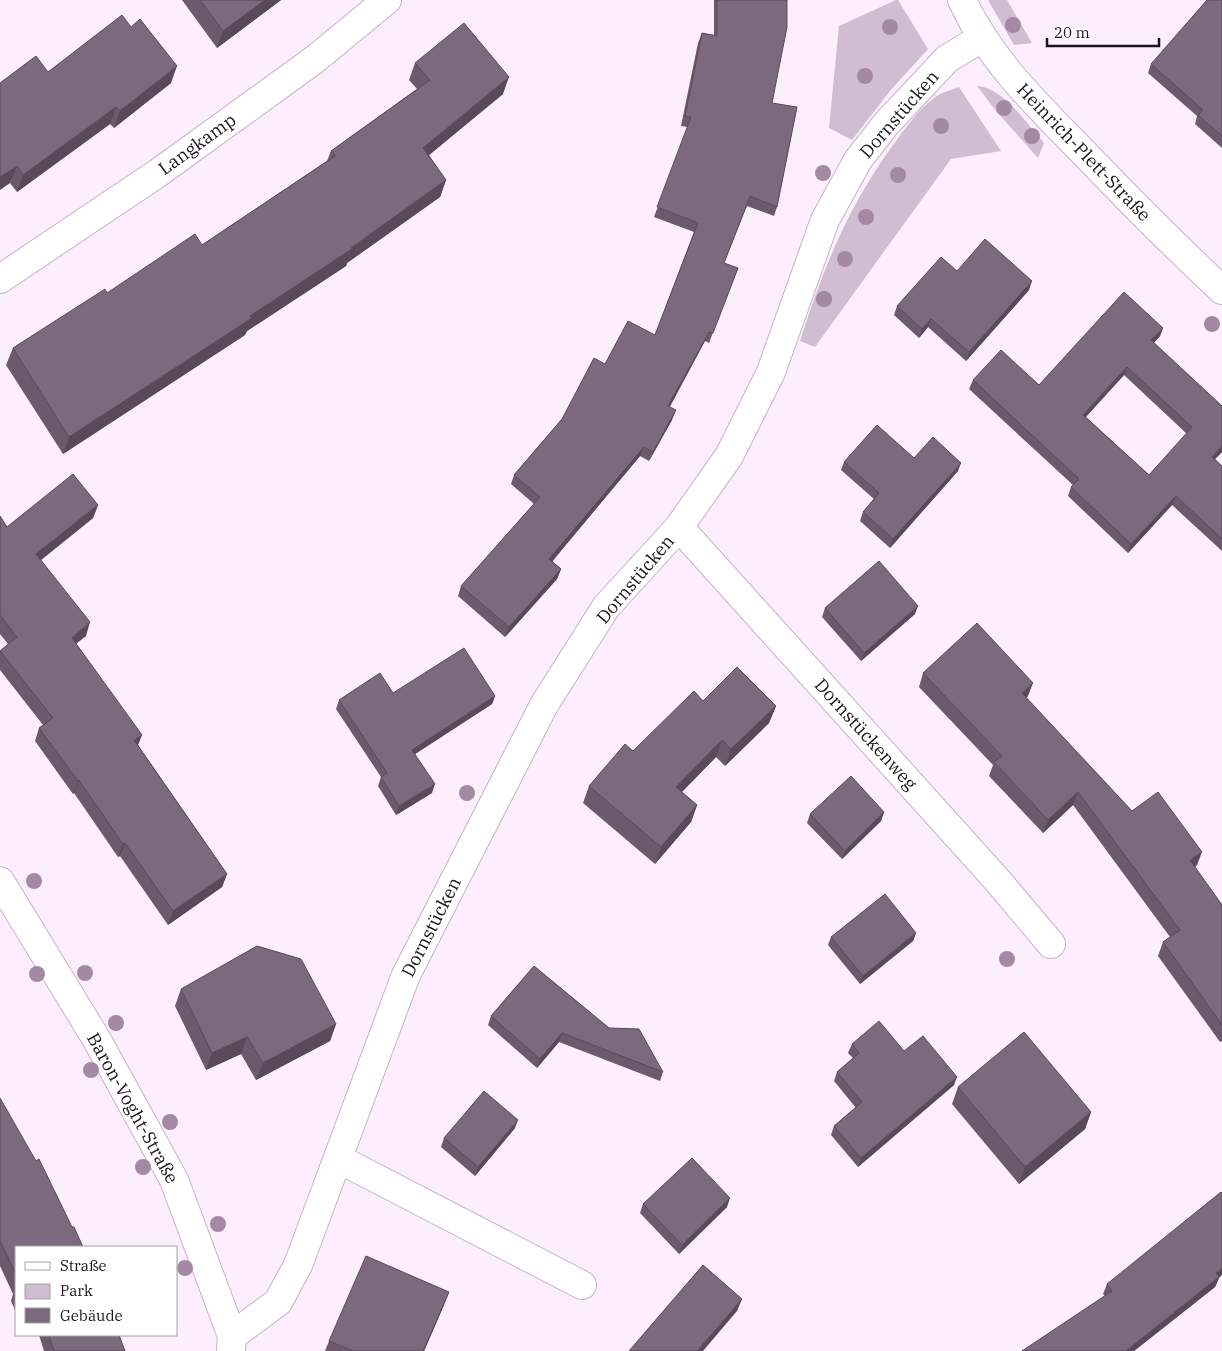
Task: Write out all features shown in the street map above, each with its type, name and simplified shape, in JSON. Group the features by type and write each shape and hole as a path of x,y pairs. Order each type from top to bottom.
{"street":[{"name":"Langkamp","path":"0,279 181,156 314,60 387,0"},
{"name":"Heinrich-Plett-Straße","path":"962,0 983,37 1015,80 1050,119 1174,246 1222,290"},
{"name":"Dornstücken","path":"231,1344 278,1302 298,1265 406,975 544,705 606,607 679,527 729,456 771,372 825,220 858,160 886,124 947,59 983,37"},
{"name":"Dornstückenweg","path":"679,527 998,881 1051,944"},
{"name":"Baron-Voght-Straße","path":"0,881 97,1040 174,1180 231,1344"},
{"path":"339,1159 582,1285"}],"green space":[{"path":"898,0 928,49 890,91 852,140 829,128 839,26"},
{"path":"988,0 1007,0 1032,43 1014,45"},
{"path":"977,86 987,88 1005,99 1022,117 1044,143 1038,158 996,111"},
{"path":"959,87 1001,151 951,159 815,347 800,341 839,236 879,165 904,130 924,107 939,95"}],"building":[{"path":"200,0 265,0 223,31"},
{"path":"717,0 787,0 787,27 772,103 797,107 777,207 750,196 724,263 738,268 713,333 709,332 668,406 676,410 653,452 644,447 549,559 561,569 509,627 461,586 540,497 514,475 562,419 594,358 605,364 628,321 655,335 698,223 657,207 691,117 685,116 702,33 717,36"},
{"path":"1207,0 1222,0 1222,136 1198,115 1203,110 1151,64"},
{"path":"122,15 131,27 140,19 177,66 120,111 116,107 23,175 17,166 0,177 0,83 36,56 48,72"},
{"path":"464,23 509,77 423,148 446,180 352,249 250,316 252,318 69,437 13,348 105,289 107,293 195,234 202,245 335,156 331,151 430,80 415,63"},
{"path":"985,239 1032,281 969,352 931,319 922,329 897,306 941,257 957,271"},
{"path":"1124,292 1163,328 1151,340 1222,406 1222,446 1212,457 1222,466 1222,539 1176,496 1131,544 1071,487 1079,479 973,380 1001,350 1039,385","holes":["1127,367 1192,427 1149,475 1083,415"]},
{"path":"877,425 914,458 933,437 961,463 893,539 863,512 879,493 844,462"},
{"path":"73,474 98,505 36,554 90,622 72,638 142,735 134,740 227,874 173,911 125,843 123,844 79,780 39,728 53,718 0,651 17,637 0,615 0,516 7,527"},
{"path":"879,561 918,606 864,653 825,608"},
{"path":"977,623 1033,683 1022,693 1132,811 1158,792 1202,852 1190,860 1222,905 1222,1025 1163,942 1180,930 1078,792 1048,820 994,762 1002,756 923,673"},
{"path":"464,648 495,696 412,750 435,784 399,806 381,777 387,773 339,700 380,673 393,693"},
{"path":"737,667 776,706 731,749 722,740 676,787 697,805 661,847 589,786 625,744 633,751 694,691 703,701"},
{"path":"851,776 884,812 845,851 810,814"},
{"path":"885,894 916,933 863,976 831,937"},
{"path":"257,946 301,959 336,1024 263,1063 247,1037 212,1053 181,989"},
{"path":"534,966 609,1028 639,1029 663,1072 562,1033 540,1059 491,1016"},
{"path":"879,1021 904,1051 923,1036 957,1077 861,1158 834,1126 862,1102 837,1072 859,1053 852,1044"},
{"path":"1024,1032 1091,1112 1025,1167 958,1087"},
{"path":"484,1091 518,1120 478,1167 444,1138"},
{"path":"0,1098 36,1161 39,1159 83,1246 15,1246 15,1272 0,1241"},
{"path":"692,1158 730,1198 682,1245 643,1204"},
{"path":"1221,1192 1222,1268 1216,1273 1219,1277 1126,1351 1022,1351 1112,1291 1107,1284"},
{"path":"366,1256 449,1292 423,1351 353,1351 329,1341"},
{"path":"703,1265 742,1299 697,1351 629,1351"},
{"path":"49,1336 119,1336 125,1351 54,1351"}]}
